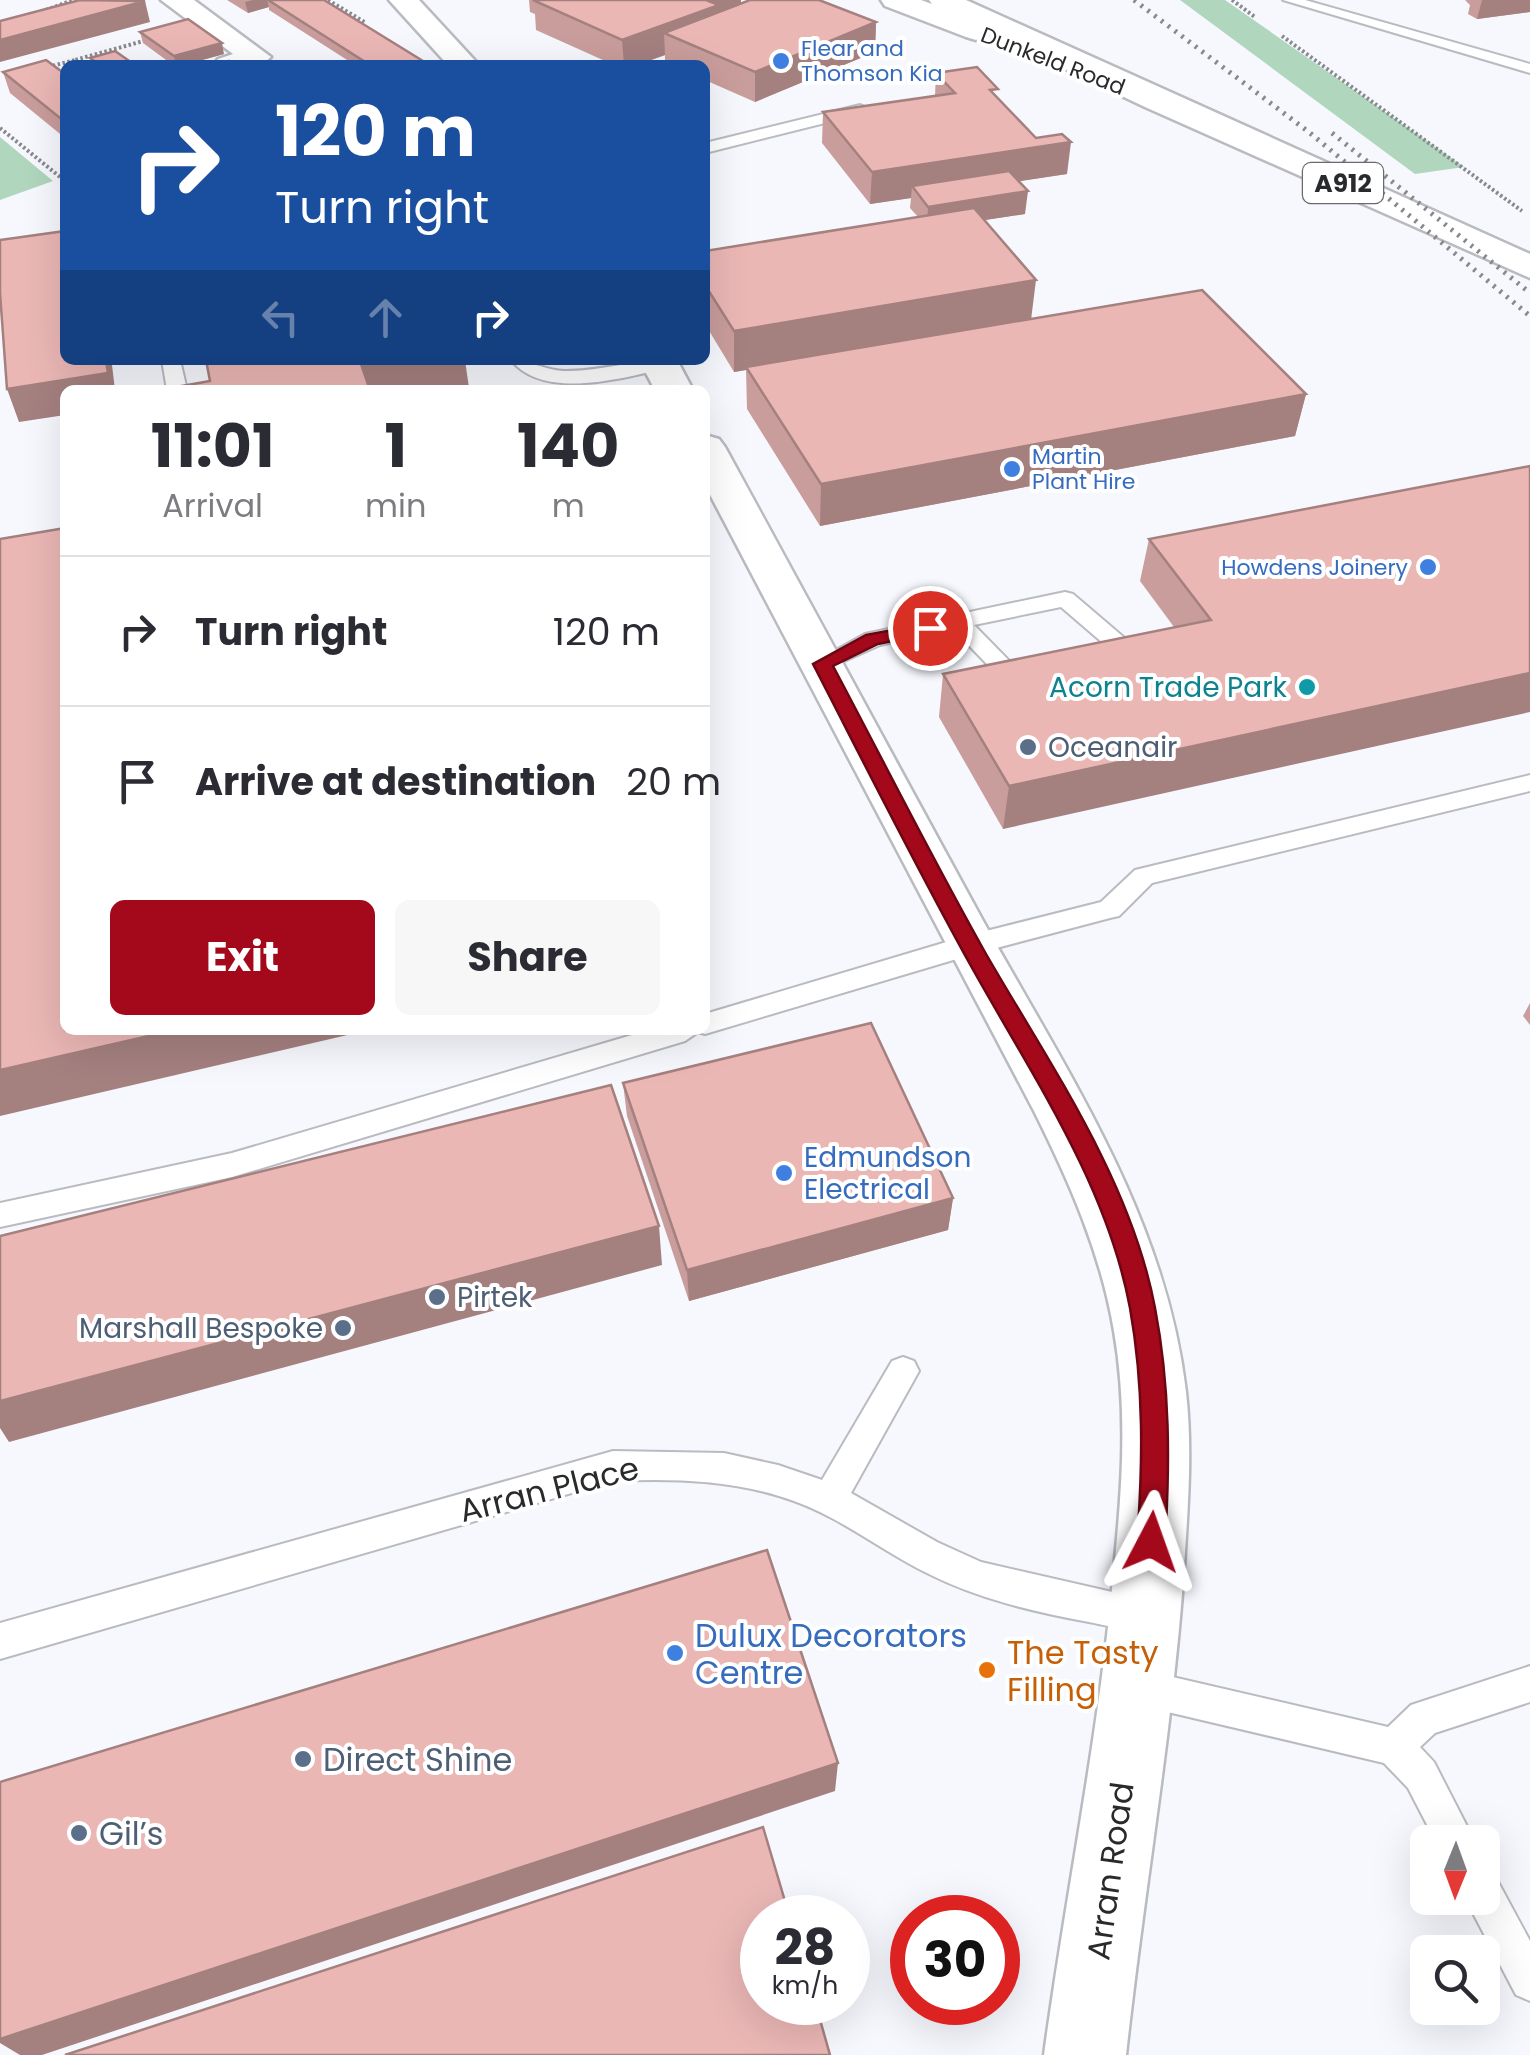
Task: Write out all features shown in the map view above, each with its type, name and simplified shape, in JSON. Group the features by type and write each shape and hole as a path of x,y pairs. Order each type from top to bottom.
{"street":[{"path":"175,0 256,57 246,60"},
{"path":"403,0 459,60"},
{"name":"Dunkeld Road","path":"895,0 1156,100"},
{"name":"Dunkeld Road","path":"944,0 1156,100 1530,267"},
{"name":"Arran Road","path":"710,456 970,945 1090,1159 1110,1202 1142,1304 1154,1392 1156,1468 1146,1614 1085,2055"}],"lane":[{"path":"1290,0 1530,69"},
{"path":"710,147 876,106"},
{"path":"523,365 545,377 664,371"},
{"path":"822,664 873,639 1065,599 1133,657"},
{"path":"959,623 1023,688"},
{"path":"710,1023 970,945 1110,910 1144,876 1530,783"},
{"path":"0,1215 232,1165 669,1035"},
{"path":"830,1500 903,1371"},
{"name":"Arran Place","path":"0,1640 613,1466 719,1466 830,1500 914,1551 970,1574 1049,1599 1146,1614"},
{"path":"1394,1747 1424,1718 1530,1684"},
{"path":"1136,1686 1394,1747 1420,1775 1447,1825"},
{"path":"1494,1915 1530,1981"}],"path":[{"path":"38,13 73,0"},
{"path":"1232,0 1263,23"},
{"path":"1279,34 1530,217"},
{"path":"75,60 156,37"},
{"path":"38,70 60,64"},
{"path":"0,128 60,177"}],"green space":[{"path":"1180,0 1225,0 1464,167 1415,174"},
{"path":"0,137 53,181 0,200"}],"building":[{"path":"80,0 145,1 0,40 0,21"},
{"path":"268,0 324,0 421,60 362,60"},
{"path":"533,0 706,0 719,5 622,40"},
{"path":"750,0 819,0 876,22 755,72 664,33"},
{"path":"188,19 222,43 174,56 140,32"},
{"path":"115,51 128,60 93,60 90,58"},
{"path":"46,60 60,70 60,118 3,72"},
{"path":"977,67 998,89 990,90 1036,138 1062,134 1071,142 872,172 823,112 955,93 936,73"},
{"path":"1009,171 1028,191 928,207 912,186"},
{"path":"974,208 1036,280 734,331 710,293 710,250"},
{"path":"60,232 60,365 107,365 108,373 7,389 0,240"},
{"path":"1202,290 1306,394 821,484 746,367"},
{"path":"207,365 361,365 368,385 187,385 210,381"},
{"name":"Acorn Trade Park","path":"1530,466 1530,673 1009,786 943,674 1211,620 1149,539"},
{"path":"60,529 60,1035 153,1035 0,1070 0,539"},
{"name":"Edmundson Electrical","path":"871,1023 953,1198 687,1270 623,1083"},
{"path":"611,1085 659,1226 0,1401 0,1236"},
{"path":"767,1550 838,1763 0,2039 0,1782"},
{"path":"763,1827 783,1895 740,1895 740,2025 822,2025 830,2055 65,2055"}],"railway":[{"path":"1134,0 1310,133 1530,316"},
{"path":"1332,133 1530,293"}],"place":[{"name":"Flear and Thomson Kia","path":"781,61"},
{"name":"Martin Plant Hire","path":"1012,469"},
{"name":"Howdens Joinery","path":"1428,567"},
{"name":"Acorn Trade Park","path":"1307,687"},
{"name":"Oceanair","path":"1028,747"},
{"name":"Edmundson Electrical","path":"784,1173"},
{"name":"Pirtek","path":"437,1297"},
{"name":"Marshall Bespoke","path":"343,1328"},
{"name":"Dulux Decorators Centre","path":"675,1653"},
{"name":"The Tasty Filling","path":"987,1670"},
{"name":"Direct Shine","path":"303,1759"},
{"name":"Gil’s","path":"79,1833"}],"route":[{"path":"930,628 873,639 822,664 1110,1202 1142,1304 1154,1392 1156,1468 1151,1542"}]}
